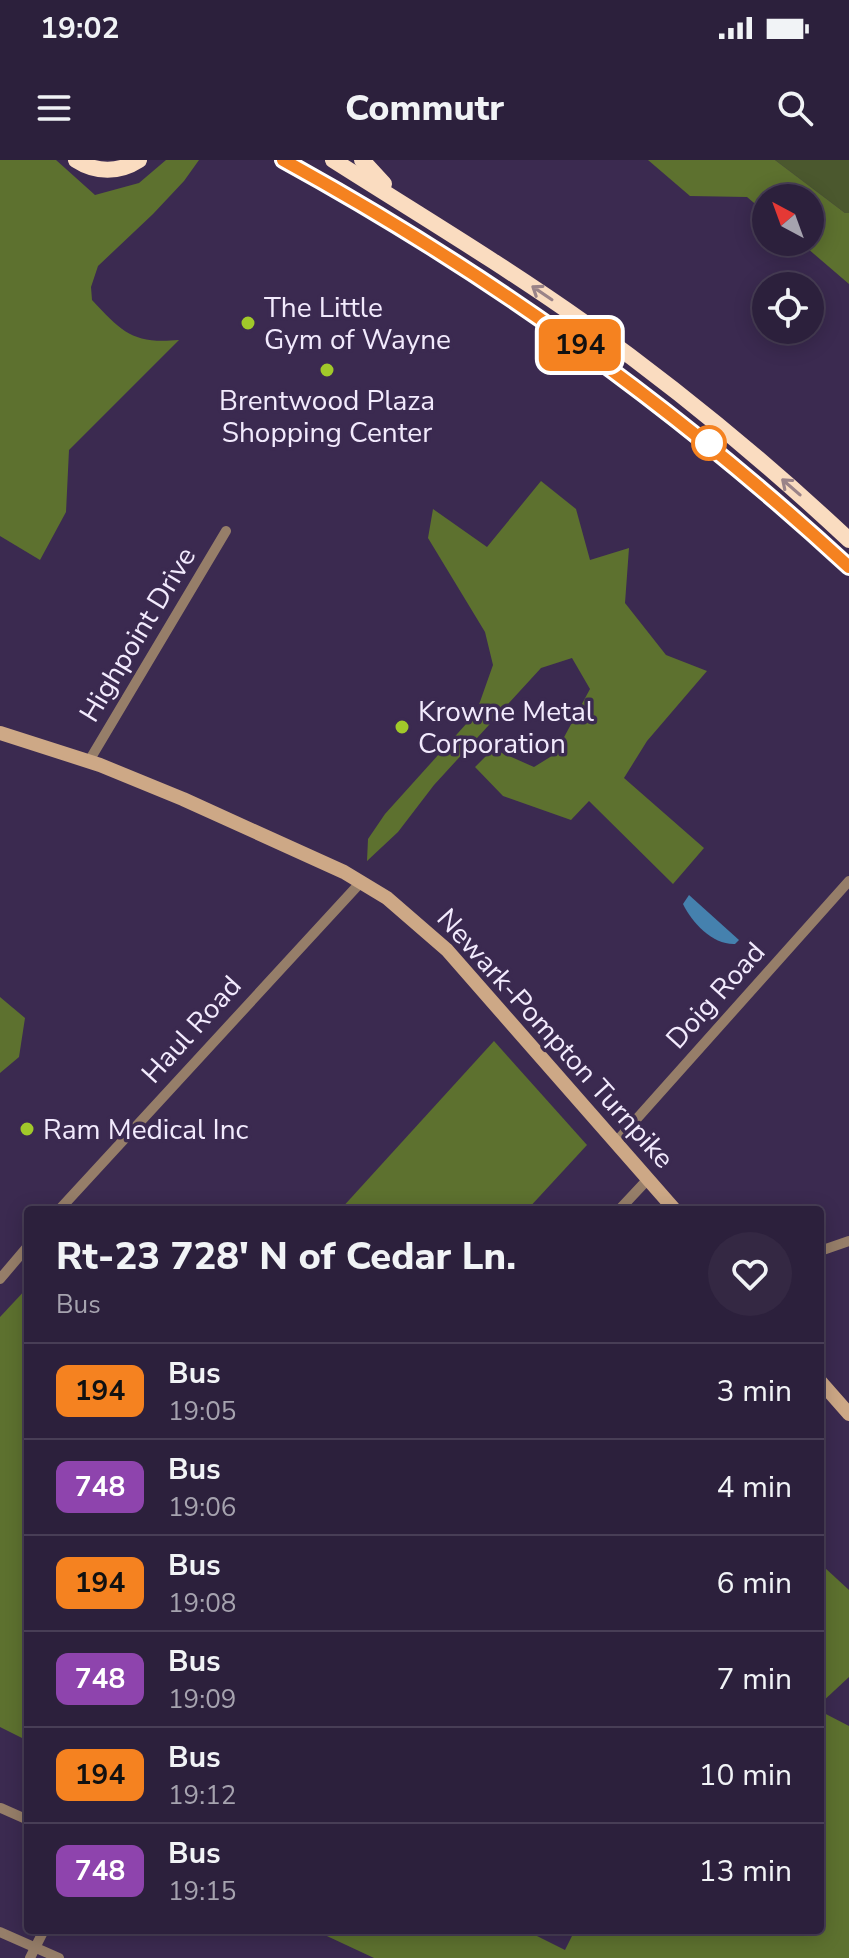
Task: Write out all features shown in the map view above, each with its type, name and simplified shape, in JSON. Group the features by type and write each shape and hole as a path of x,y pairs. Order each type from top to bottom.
{"highway":[{"path":"76,160 90,168 114,170 139,160"},
{"path":"283,160 451,258 572,339 718,451 849,567"},
{"path":"362,160 399,200"},
{"path":"336,162 555,302 644,367 730,435 849,540"}],"main road":[{"name":"Newark-Pompton Turnpike","path":"0,733 89,761 183,799 361,882 409,914 447,950 672,1206"},
{"path":"824,1386 849,1414"}],"street":[{"name":"Highpoint Drive","path":"89,761 226,531"},
{"name":"Doig Road","path":"616,1142 849,881"},
{"name":"Haul Road","path":"63,1206 361,882"},
{"path":"623,1206 648,1179"},
{"path":"824,1250 849,1241"},
{"path":"0,1279 24,1251"},
{"path":"1,1808 24,1818"},
{"path":"0,1932 33,1953 59,1958"},
{"path":"33,1953 42,1934"}],"green space":[{"path":"0,160 56,160 95,195 139,183 166,160 199,160 153,214 98,266 91,287 92,300 112,321 139,338 179,340 69,450 66,512 40,560 0,536"},
{"path":"648,160 775,160 807,184 752,184 752,201 747,197 690,196"},
{"path":"775,160 849,160 849,213 824,197 824,184 807,184"},
{"path":"824,197 849,213 849,284 816,256 824,256"},
{"path":"541,481 576,509 590,560 629,548 625,603 666,655 707,671 647,741 624,778 704,848 673,884 589,801 571,820 503,796 475,767 493,749 534,767 555,754 590,689 572,658 541,668 434,785 398,832 367,861 368,839 385,814 476,713 493,665 485,632 428,538 433,509 487,547"},
{"path":"0,997 25,1018 19,1057 0,1073"},
{"path":"494,1041 587,1145 531,1206 344,1206"},
{"path":"24,1291 24,1739 0,1727 0,1317"},
{"path":"824,1567 849,1590 849,1677 824,1700"},
{"path":"824,1713 849,1726 849,1958 374,1958 323,1934 533,1934 565,1950 573,1934 824,1934"}],"water":[{"path":"689,895 739,940 735,944 727,943 704,932 683,904"}],"bus line":[{"name":"194","path":"283,160 451,258 572,339 718,451 849,567"}],"place":[{"name":"The Little Gym of Wayne","path":"248,323"},
{"name":"Brentwood Plaza Shopping Center","path":"327,370"},
{"name":"Krowne Metal Corporation","path":"402,727"},
{"name":"Ram Medical Inc","path":"27,1129"}]}
